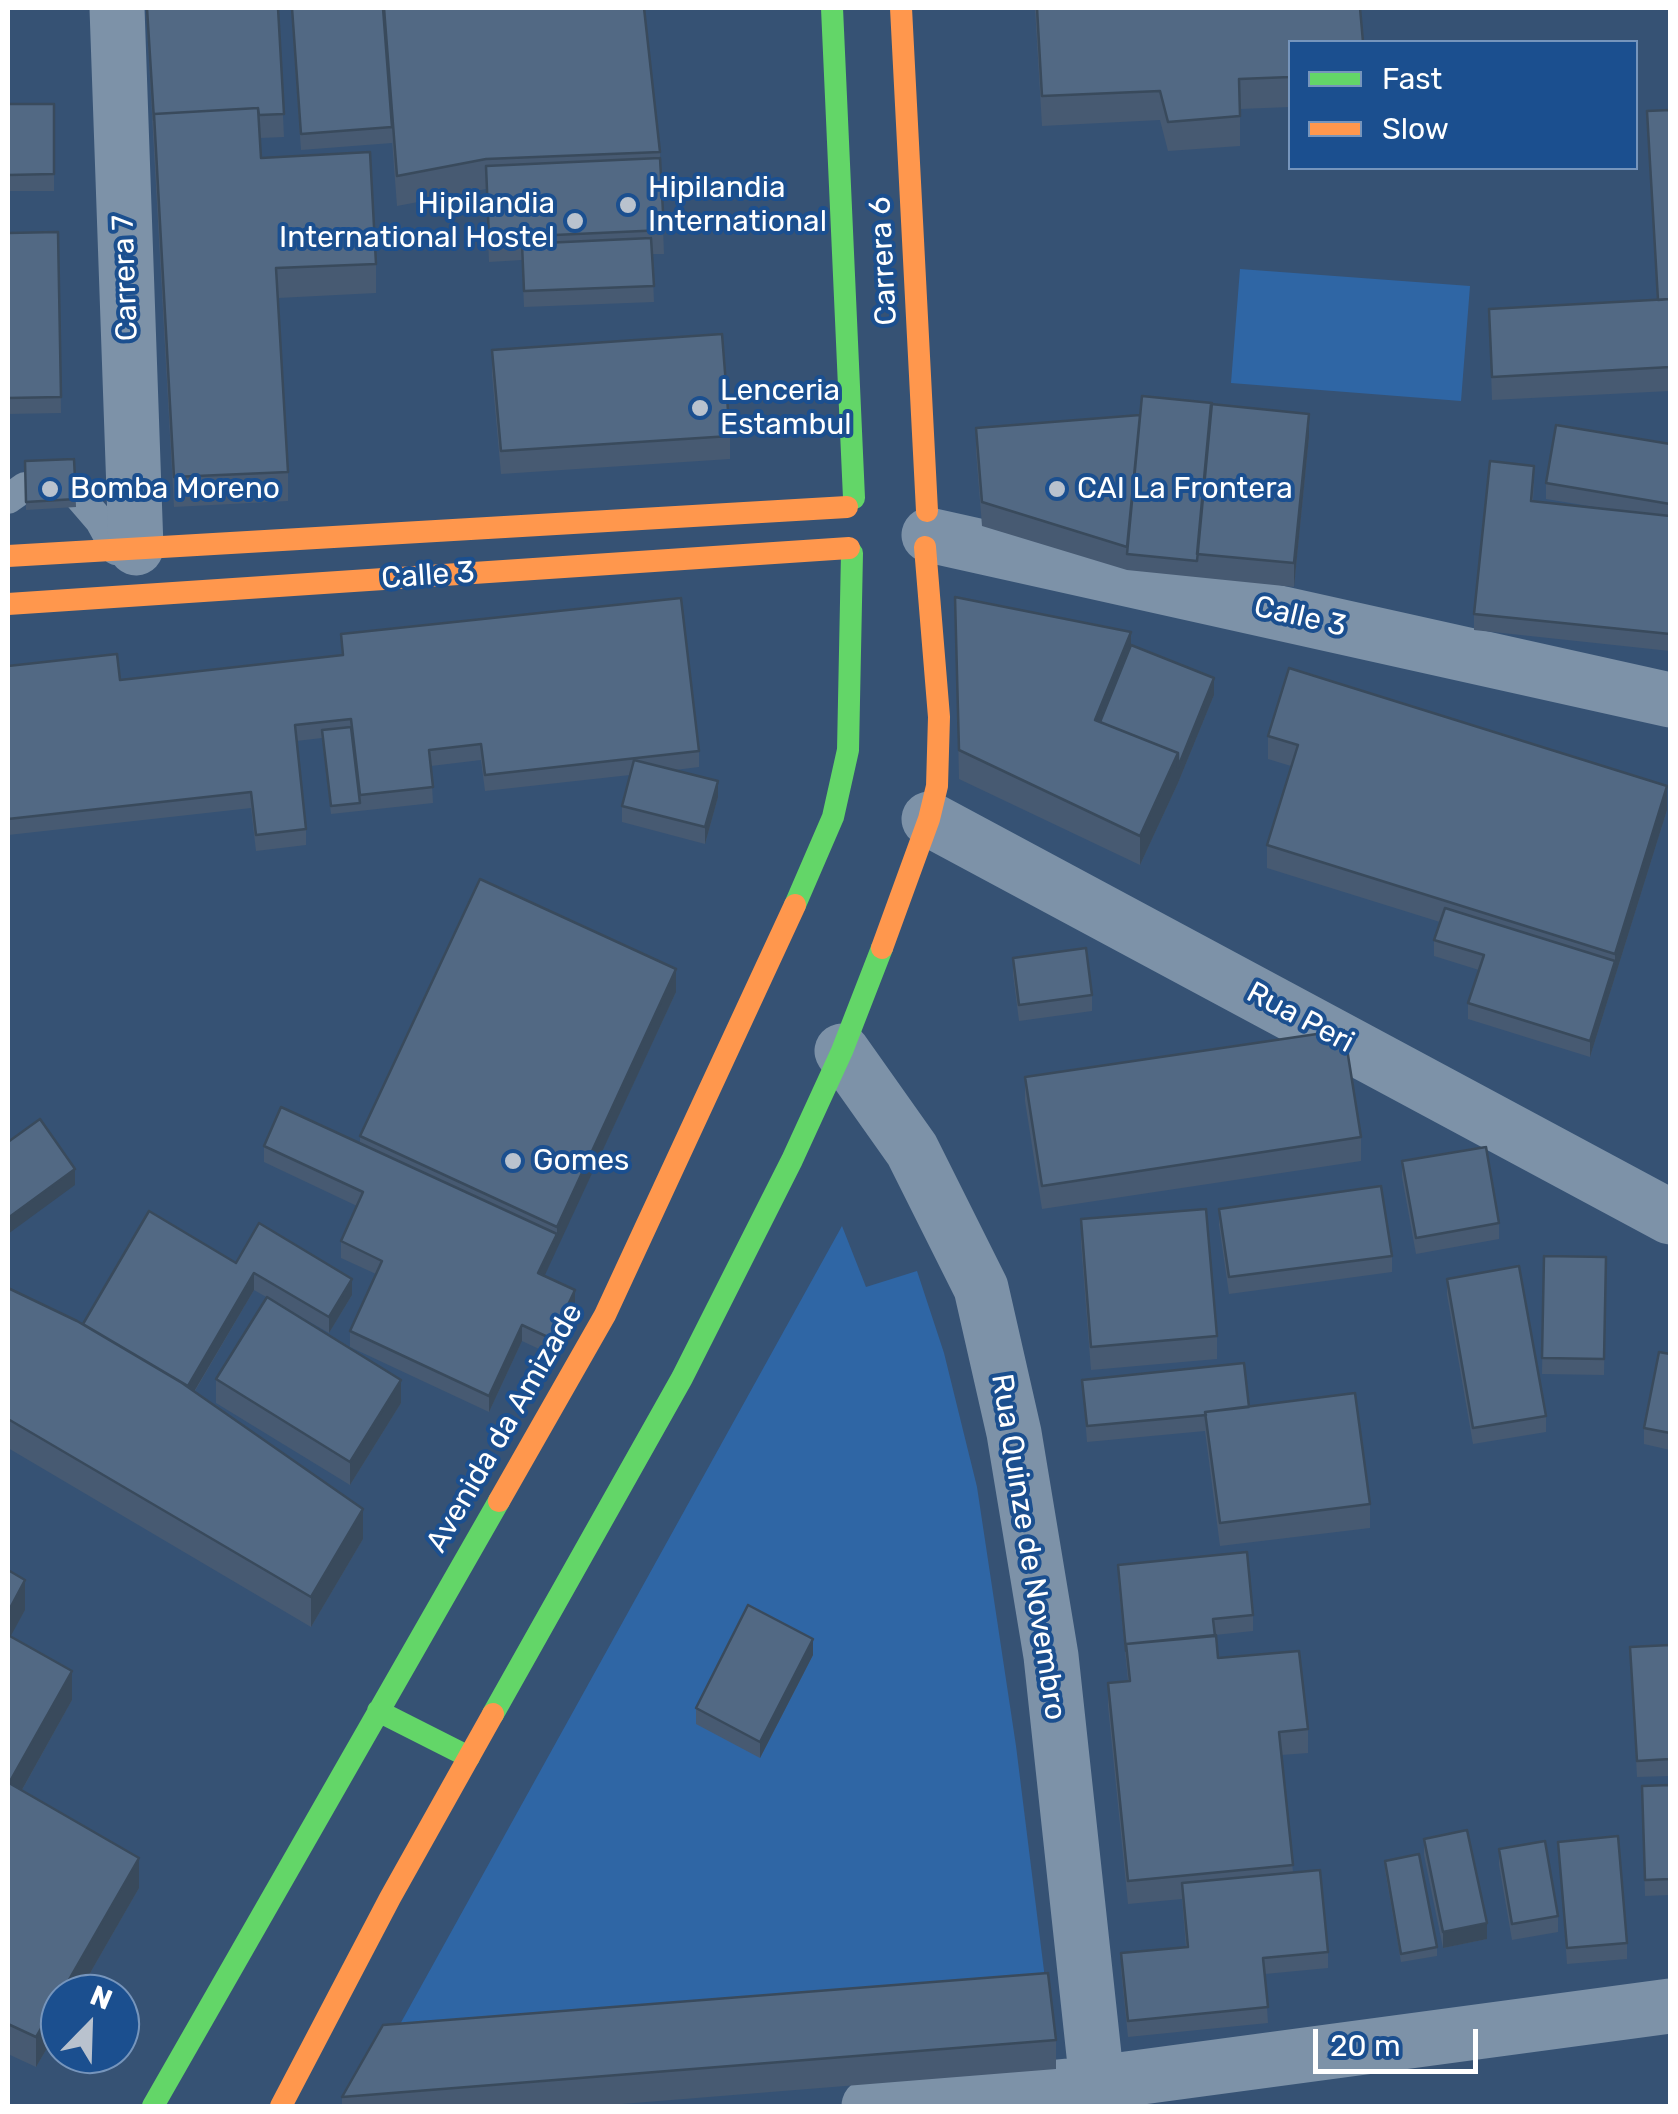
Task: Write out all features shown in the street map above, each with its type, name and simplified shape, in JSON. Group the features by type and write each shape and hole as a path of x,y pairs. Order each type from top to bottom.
{"main road":[{"name":"Carrera 6","path":"832,8 850,503 844,534 850,550"},
{"name":"Carrera 6","path":"901,8 921,540 940,718 933,802"},
{"path":"850,503 875,486"},
{"path":"900,486 921,500 921,540"},
{"name":"Calle 3","path":"8,556 850,503"},
{"name":"Calle 3","path":"8,604 850,550"},
{"path":"850,550 876,569"},
{"name":"Avenida da Amizade","path":"152,2106 605,1315 808,877 834,816 848,750 850,550"},
{"path":"281,2106 469,1758 682,1378 792,1160 842,1051 933,802"},
{"path":"378,1711 469,1758"}],"street":[{"name":"Carrera 7","path":"117,8 126,549"},
{"name":"Calle 3","path":"921,540 1670,700"},
{"name":"Rua Peri","path":"933,802 1669,1201"},
{"name":"Rua Quinze de Novembro","path":"842,1051 912,1150 981,1288 1014,1433 1051,1656 1096,2082"},
{"path":"869,2106 1096,2082 1670,2006"}],"lane":[{"path":"75,492 126,549"}],"shaded area":[{"path":"1240,269 1470,286 1461,401 1231,383"},
{"path":"842,1226 866,1287 917,1271 944,1353 977,1487 1016,1746 1048,2003 383,2055"}],"building":[{"path":"147,8 278,8 284,114 259,115 258,108 154,114 154,120"},
{"path":"292,8 383,8 392,127 301,134"},
{"path":"384,8 644,8 660,152 486,159 397,176"},
{"path":"1037,8 1360,8 1363,40 1288,40 1288,77 1239,79 1240,116 1168,122 1160,91 1042,96"},
{"path":"8,104 54,104 54,174 8,175"},
{"path":"258,108 261,158 370,152 376,264 276,268 288,472 174,477 154,114"},
{"path":"1670,110 1670,299 1658,300 1647,111"},
{"name":"Hipilandia International Hostel","path":"660,158 664,230 489,238 486,166"},
{"path":"58,232 61,397 8,398 8,233"},
{"path":"651,238 654,286 524,291 522,244"},
{"path":"1670,299 1670,367 1492,377 1489,309"},
{"path":"722,334 730,436 501,451 492,350"},
{"path":"1142,396 1212,403 1197,561 1127,554"},
{"path":"1211,404 1309,414 1294,563 1197,554"},
{"name":"CAI La Frontera","path":"1140,415 1127,547 982,502 976,428"},
{"path":"1556,425 1670,444 1670,504 1546,483"},
{"name":"Bomba Moreno","path":"74,459 76,499 26,502 25,461"},
{"path":"1490,461 1534,466 1531,501 1670,516 1670,634 1474,614"},
{"path":"955,597 1131,632 1095,720 1178,753 1140,836 959,750"},
{"path":"681,598 699,751 485,775 481,744 429,750 433,787 360,795 351,719 295,725 306,829 256,835 251,792 8,819 8,666 117,654 120,680 343,655 341,634"},
{"path":"1131,645 1214,678 1178,767 1178,753 1100,722"},
{"path":"1289,668 1667,786 1615,954 1267,845 1298,745 1268,736"},
{"path":"351,727 360,803 331,806 322,730"},
{"path":"634,760 718,781 705,827 622,806"},
{"path":"480,879 676,969 557,1227 360,1136"},
{"path":"1445,908 1615,961 1590,1041 1468,1003 1484,955 1434,940"},
{"path":"1086,948 1092,995 1019,1005 1013,958"},
{"path":"1344,1030 1361,1137 1042,1186 1025,1077"},
{"path":"281,1107 557,1234 538,1273 575,1290 552,1339 522,1325 489,1396 350,1331 382,1261 341,1241 363,1192 264,1146"},
{"path":"40,1119 75,1169 8,1218 8,1142"},
{"path":"1486,1147 1499,1223 1416,1238 1402,1161"},
{"path":"1381,1186 1392,1256 1229,1277 1219,1209"},
{"path":"1206,1209 1217,1336 1091,1347 1081,1219"},
{"path":"149,1211 236,1263 259,1223 352,1279 329,1317 254,1273 188,1386 83,1324"},
{"path":"1544,1256 1606,1257 1604,1359 1542,1358"},
{"path":"1519,1266 1546,1416 1473,1428 1447,1279"},
{"path":"8,1288 77,1321 182,1383 363,1509 311,1597 8,1419"},
{"path":"267,1297 401,1380 350,1462 216,1379"},
{"path":"1659,1352 1670,1354 1670,1433 1644,1428"},
{"path":"1244,1363 1249,1407 1087,1426 1082,1380"},
{"path":"1355,1393 1370,1504 1220,1523 1205,1412"},
{"path":"1247,1552 1253,1615 1213,1619 1215,1636 1126,1644 1126,1651 1118,1565"},
{"path":"8,1570 25,1580 8,1612"},
{"path":"748,1605 813,1639 760,1742 696,1708"},
{"path":"8,1635 72,1671 9,1783 139,1858 72,1974 40,1974 40,2030 36,2037 8,2024"},
{"path":"1216,1635 1218,1658 1299,1651 1308,1729 1279,1732 1293,1865 1128,1881 1108,1683 1130,1681 1126,1644"},
{"path":"1670,1645 1670,1759 1637,1761 1630,1647"},
{"path":"1670,1785 1670,1879 1645,1880 1642,1786"},
{"path":"1467,1830 1487,1923 1443,1932 1424,1839"},
{"path":"1618,1836 1627,1943 1567,1948 1558,1842"},
{"path":"1545,1841 1558,1916 1512,1924 1499,1849"},
{"path":"1419,1854 1437,1947 1401,1954 1385,1861"},
{"path":"1320,1870 1328,1952 1263,1958 1268,2007 1128,2021 1121,1953 1188,1947 1182,1883"},
{"path":"1048,1973 1056,2040 342,2097 383,2025"}],"traffic: fast":[{"path":"832,8 854,498"},
{"path":"795,905 833,817 848,750 852,553"},
{"path":"493,1714 682,1378 792,1160 842,1051 882,948"},
{"path":"153,2106 499,1501"},
{"path":"378,1711 469,1757"}],"traffic: slow":[{"path":"901,8 927,511"},
{"path":"8,556 847,507"},
{"path":"882,948 929,819 937,786 939,717 925,547"},
{"path":"8,604 849,548"},
{"path":"499,1501 605,1315 795,905"},
{"path":"281,2106 390,1898 493,1714"}],"place":[{"name":"Hipilandia International","path":"628,205"},
{"name":"Hipilandia International Hostel","path":"575,221"},
{"name":"Lenceria Estambul","path":"700,408"},
{"name":"Bomba Moreno","path":"50,489"},
{"name":"CAI La Frontera","path":"1057,489"},
{"name":"Gomes","path":"513,1161"}]}
